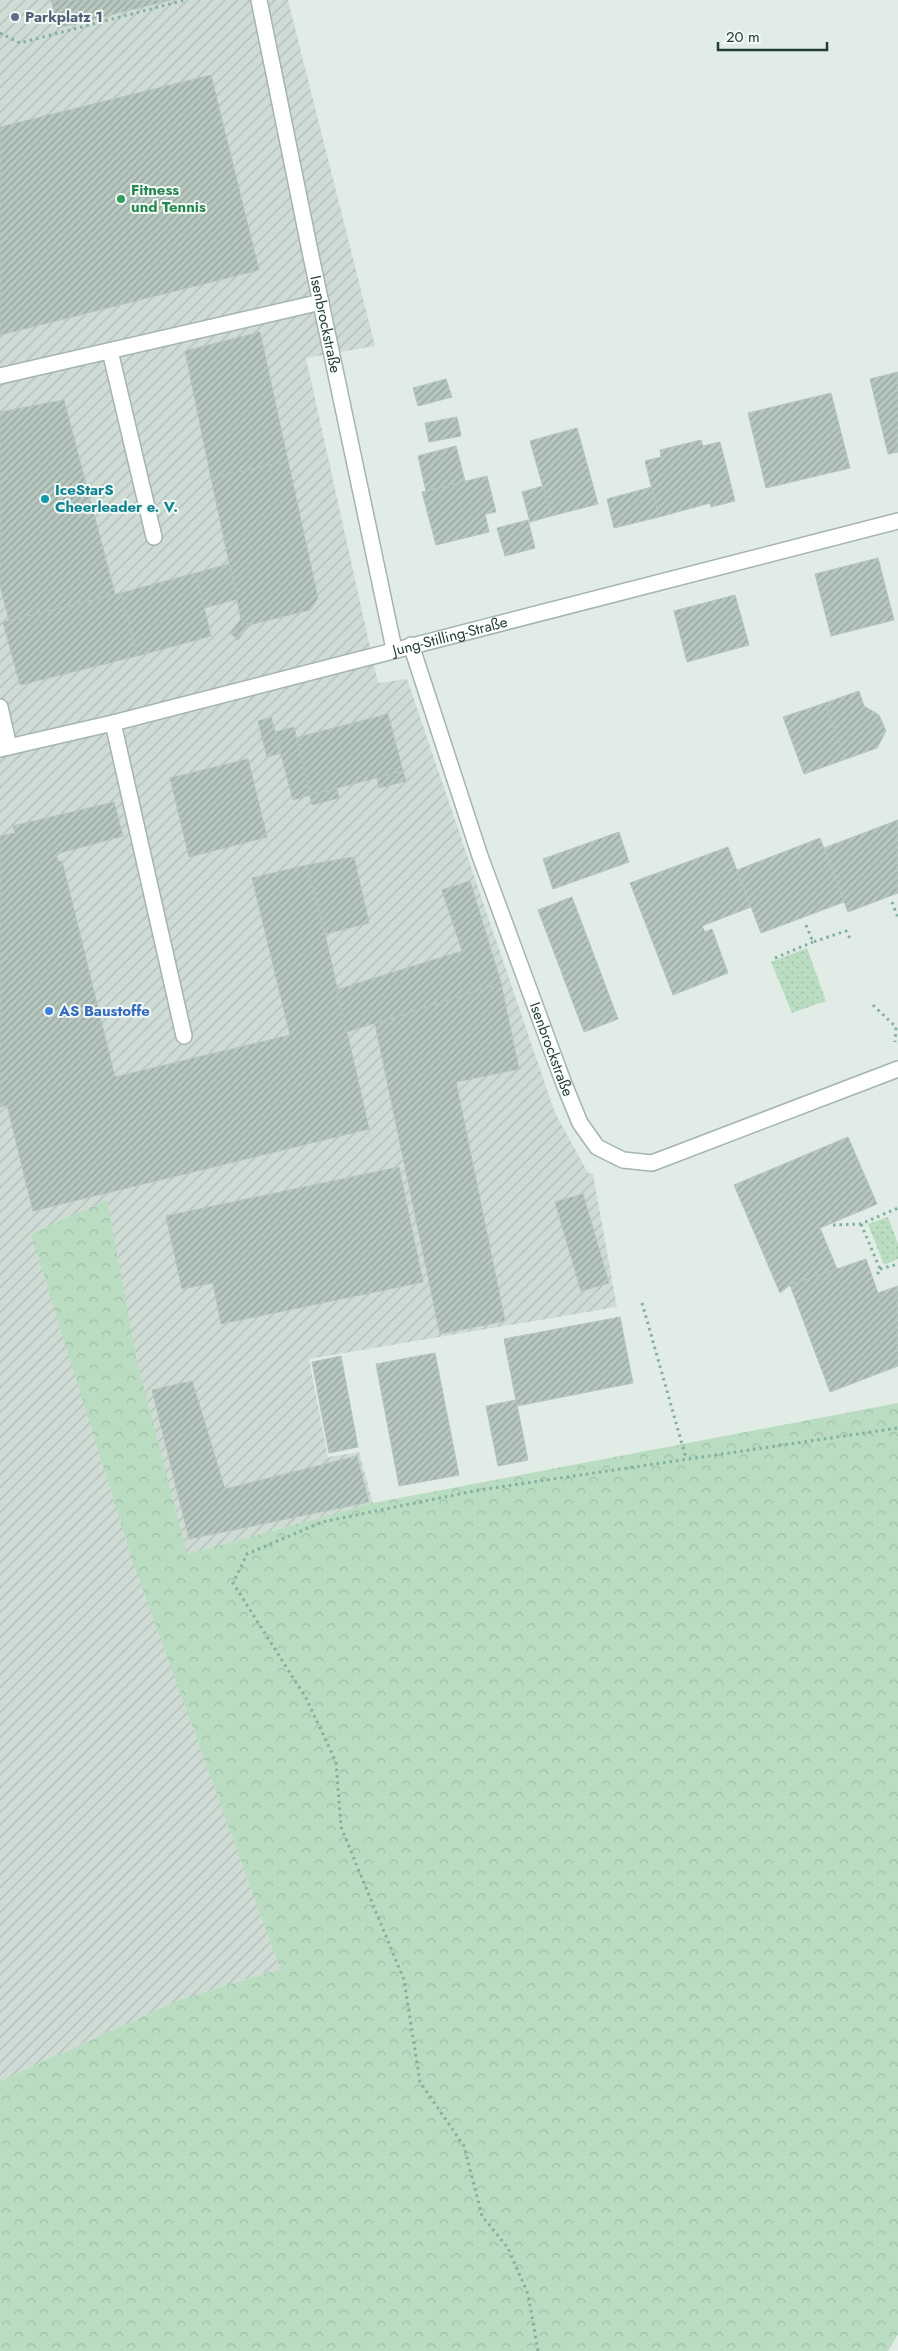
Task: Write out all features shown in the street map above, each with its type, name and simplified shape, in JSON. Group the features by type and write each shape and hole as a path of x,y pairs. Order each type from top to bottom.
{"street":[{"name":"Isenbrockstraße","path":"259,0 394,649"},
{"path":"0,376 321,302"},
{"path":"110,350 154,537"},
{"name":"Jung-Stilling-Straße","path":"5,748 113,723 394,649 898,521"},
{"name":"Isenbrockstraße","path":"411,645 480,856 564,1084 580,1123 597,1147 623,1160 652,1163 897,1073"},
{"path":"0,707 5,748"},
{"path":"113,723 184,1036"}],"path":[{"path":"0,34 20,43 185,0"},
{"path":"892,902 898,918"},
{"path":"806,925 813,942"},
{"path":"775,958 846,931 851,940"},
{"path":"873,1004 896,1027 897,1073"},
{"path":"833,1225 861,1224 898,1208"},
{"path":"861,1224 880,1269"},
{"path":"876,1277 880,1269 898,1264"},
{"path":"642,1303 686,1458"},
{"path":"538,2351 528,2294 508,2248 482,2216 464,2146 420,2082 404,1980 342,1827 336,1762 306,1698 232,1583 248,1554 322,1522 479,1490 898,1428"}],"shaded area":[{"path":"0,0 288,0 375,346 306,358 378,683 407,679 555,1113 588,1173 593,1174 617,1307 309,1359 328,1457 359,1452 373,1503 187,1554 139,1575 280,1969 179,2000 0,2081"}],"green space":[{"path":"807,948 826,1001 792,1013 771,962"},
{"path":"107,1200 137,1361 187,1554 373,1503 898,1403 898,2334 888,2351 0,2351 0,2081 179,2000 280,1969 132,1559 31,1234"},
{"path":"888,1217 898,1244 898,1259 884,1265 868,1224"}],"building":[{"path":"51,0 171,0 58,28"},
{"name":"Fitness und Tennis","path":"211,75 259,270 0,335 0,127"},
{"path":"260,332 288,461 211,478 185,351"},
{"path":"898,372 898,452 888,454 870,379"},
{"path":"446,379 452,397 418,406 413,388"},
{"path":"831,393 850,468 766,488 748,413"},
{"name":"IceStarS Cheerleader e. V.","path":"64,400 115,594 9,621 0,585 0,412"},
{"path":"457,417 461,436 429,442 425,423"},
{"path":"577,428 598,504 551,516 530,441"},
{"path":"701,440 703,446 720,442 735,501 711,507 710,503 659,517 645,461 661,457 660,450"},
{"path":"456,446 465,481 426,491 418,456"},
{"path":"288,461 318,598 310,610 249,625 241,619 211,478"},
{"path":"487,476 496,512 485,514 489,532 436,545 422,492"},
{"path":"543,486 551,516 530,522 522,492"},
{"path":"652,487 659,517 614,528 607,499"},
{"path":"528,520 535,548 505,556 497,528"},
{"path":"878,558 894,620 831,636 815,574"},
{"path":"229,564 238,599 204,608 196,573"},
{"path":"196,573 211,636 137,656 121,593"},
{"path":"121,593 137,656 20,685 3,622"},
{"path":"735,595 749,645 687,662 674,611"},
{"path":"241,619 249,625 238,640 230,633"},
{"path":"859,691 864,706 879,715 886,731 877,748 846,759 825,703"},
{"path":"825,703 846,759 804,774 783,717"},
{"path":"388,714 403,771 310,795 295,738"},
{"path":"271,717 281,753 267,757 258,721"},
{"path":"294,727 310,795 293,800 275,732"},
{"path":"248,759 267,837 189,857 170,778"},
{"path":"403,771 406,781 379,788 377,778"},
{"path":"337,789 339,798 312,805 310,795"},
{"name":"AS Baustoffe","path":"114,802 123,836 56,854 58,862 62,861 115,1077 290,1035 252,878 307,865 325,934 369,1129 33,1211 7,1105 0,1107 0,836 15,833 13,826"},
{"path":"898,820 898,893 848,912 824,848"},
{"path":"619,832 629,862 553,889 543,859"},
{"path":"820,838 844,902 761,933 737,870"},
{"path":"728,847 751,907 702,926 705,932 712,929 728,973 673,995 630,883"},
{"path":"354,857 369,923 325,934 307,865"},
{"path":"470,881 501,983 347,1032 336,990 462,951 442,890"},
{"path":"572,897 618,1019 584,1032 538,910"},
{"path":"501,983 519,1069 456,1082 505,1321 440,1334 375,1024"},
{"path":"848,1137 877,1204 820,1228 837,1269 790,1285 780,1293 734,1185"},
{"path":"399,1167 423,1282 221,1324 213,1283 182,1289 166,1216"},
{"path":"583,1194 609,1283 581,1291 555,1202"},
{"path":"866,1259 878,1293 898,1286 898,1366 830,1392 790,1285"},
{"path":"620,1317 633,1383 517,1406 504,1339"},
{"path":"435,1353 459,1475 399,1486 376,1364"},
{"path":"341,1356 358,1447 329,1453 312,1362"},
{"path":"192,1381 225,1489 357,1456 369,1502 189,1539 152,1390"},
{"path":"516,1400 528,1460 498,1466 486,1406"}],"place":[{"name":"Parkplatz 1","path":"15,17"},
{"name":"Fitness und Tennis","path":"121,199"},
{"name":"IceStarS Cheerleader e. V.","path":"45,499"},
{"name":"AS Baustoffe","path":"49,1011"}]}
